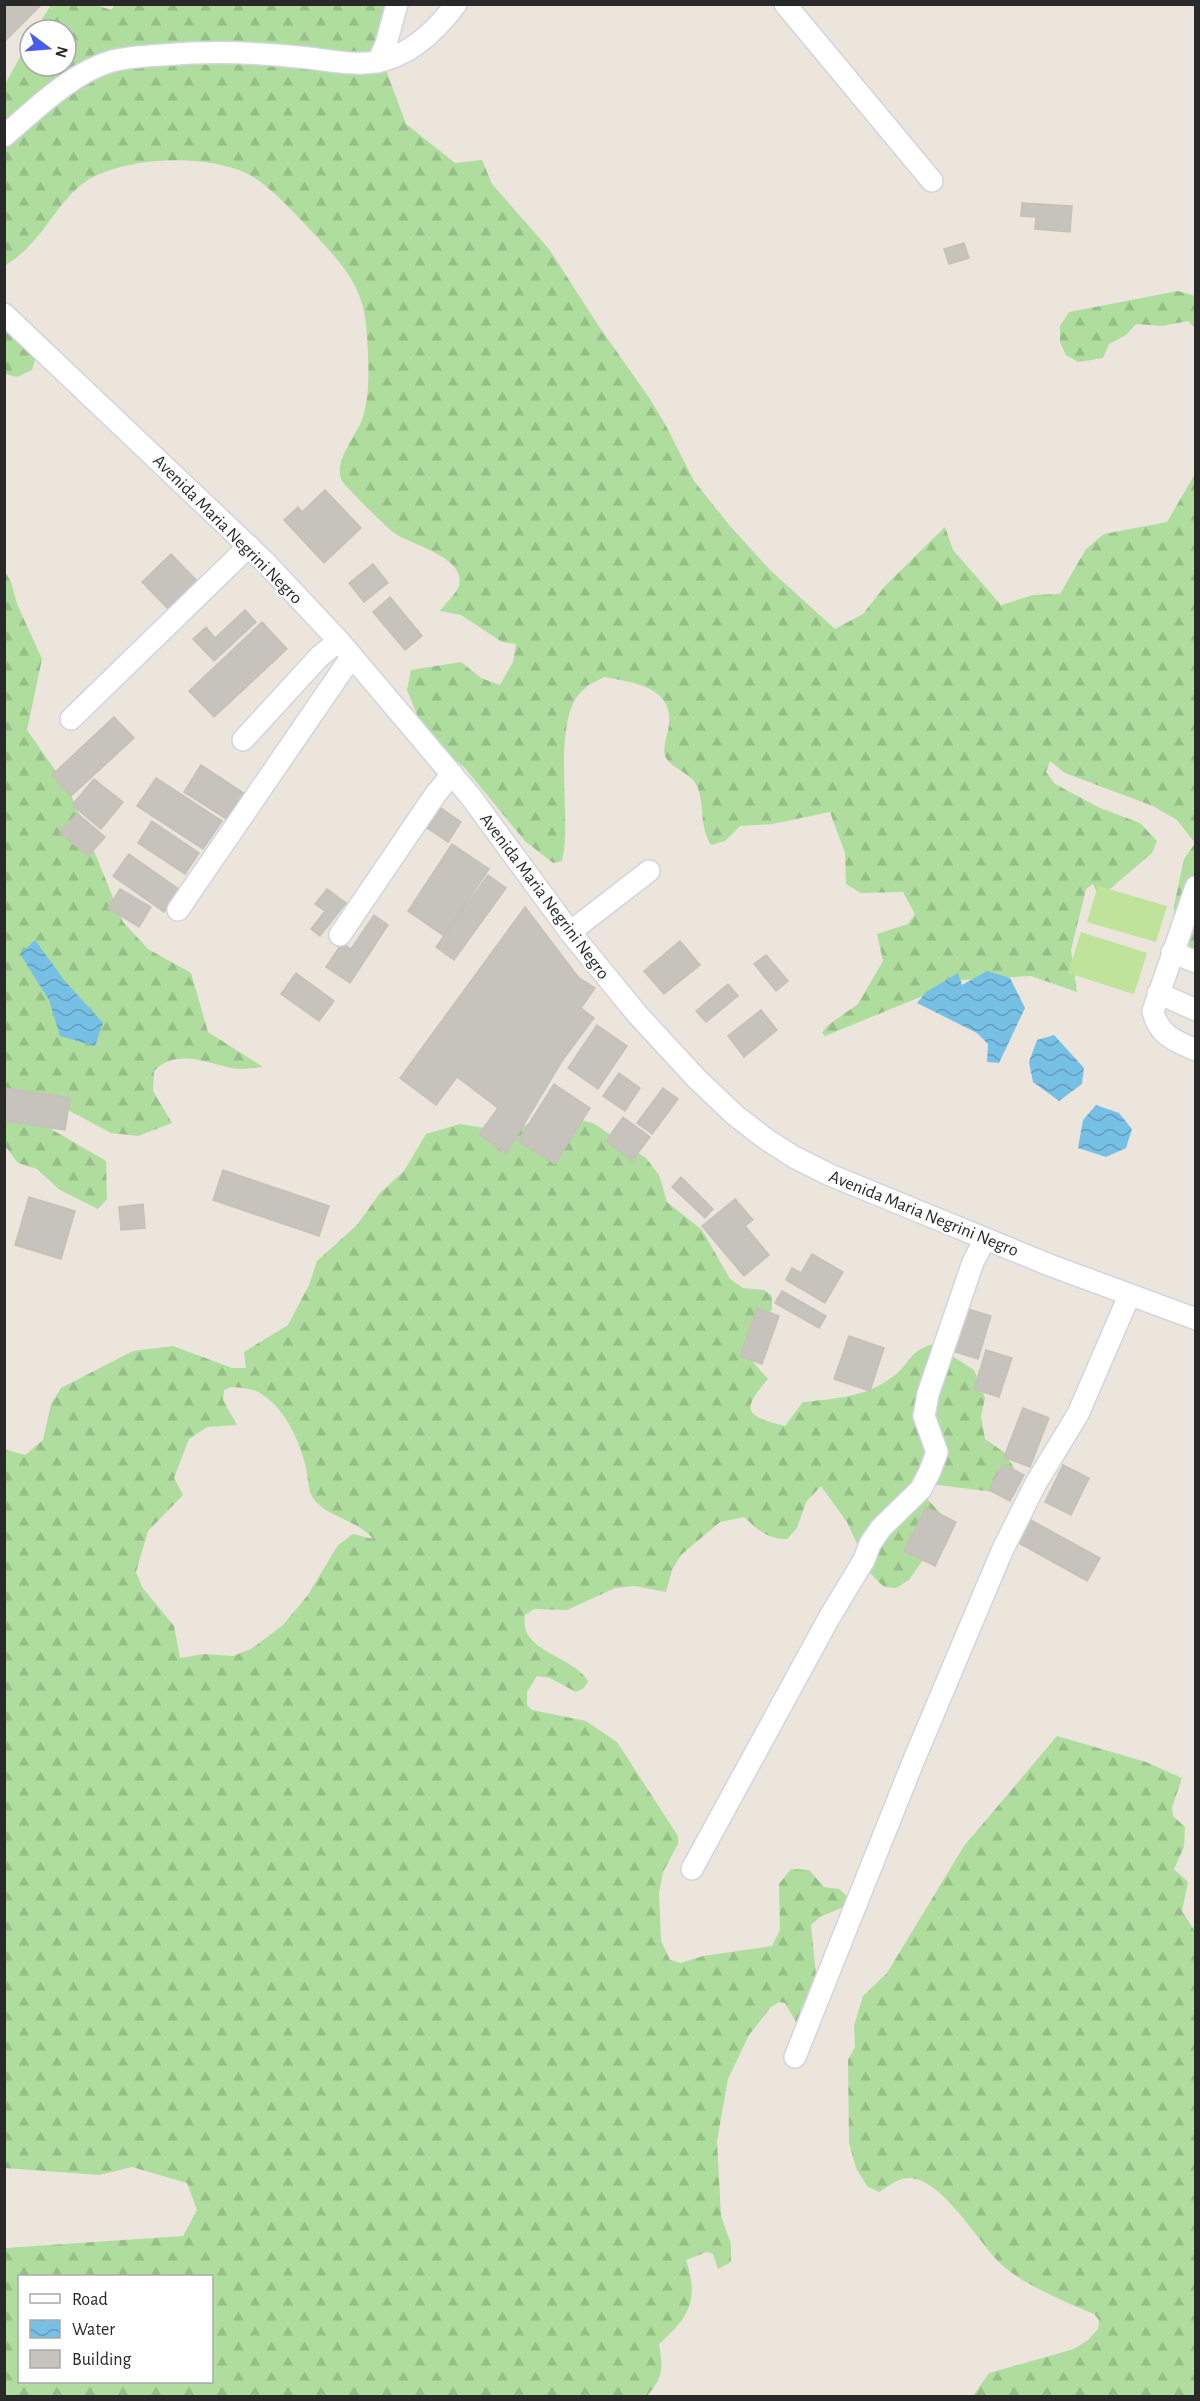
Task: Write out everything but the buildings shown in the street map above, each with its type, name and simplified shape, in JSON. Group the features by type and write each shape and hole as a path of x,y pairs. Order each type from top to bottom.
{"street":[{"path":"378,62 386,44 397,4"},
{"path":"4,136 35,109 81,75 112,61 180,53 229,52 344,62 378,62 424,41 456,4"},
{"path":"785,4 932,181"},
{"name":"Avenida Maria Negrini Negro","path":"4,314 249,546 346,649 452,774 570,932 637,1014 697,1079 736,1116 794,1157 830,1175 1130,1296 1196,1319"},
{"path":"71,719 249,546"},
{"path":"243,740 320,656 346,649"},
{"path":"178,910 346,649"},
{"path":"340,935 435,795 452,774"},
{"path":"570,932 649,871"},
{"path":"1196,887 1158,993 1154,1011 1159,1029 1170,1039 1196,1050"},
{"path":"1172,952 1196,962"},
{"path":"1158,993 1196,1010"},
{"path":"693,1869 829,1618 864,1560 870,1544 881,1528 921,1489 930,1472 937,1452 924,1416 928,1394 973,1262 986,1239"},
{"path":"795,2057 908,1773 1002,1551 1036,1483 1078,1414 1130,1296"}],"green space":[{"path":"116,4 387,5 386,70 406,124 455,163 482,160 492,184 549,249 598,325 650,399 694,481 730,526 770,570 835,629 863,614 885,586 945,527 953,550 1001,605 1033,595 1060,594 1086,549 1104,534 1167,522 1195,474 1195,843 1177,820 1153,806 1065,773 1050,761 1046,772 1055,784 1100,808 1140,823 1157,841 1152,853 1104,894 1098,895 1093,884 1086,889 1071,950 1077,992 1031,976 962,980 825,1036 822,1033 827,1026 858,1004 883,961 877,934 908,924 915,914 903,892 861,893 846,884 845,853 830,812 772,824 740,826 725,841 711,845 705,831 701,801 695,782 669,762 665,755 669,716 666,705 660,696 641,685 604,677 586,687 573,703 567,722 565,745 565,843 562,861 553,863 525,841 464,767 427,739 407,690 411,670 461,662 481,678 500,685 513,662 516,644 502,642 461,615 440,611 459,586 459,576 454,567 446,559 393,532 342,481 340,466 342,458 361,422 367,400 367,335 364,310 350,276 327,248 275,194 248,174 232,168 195,161 156,161 119,168 90,179 70,195 26,249 5,266 4,86 18,61 18,78 78,78 78,18 43,18 51,5 96,5 111,10"},
{"path":"1178,291 1195,296 1195,328 1188,321 1162,326 1136,324 1126,335 1109,344 1103,358 1078,362 1066,355 1060,342 1060,326 1069,312"},
{"path":"4,304 36,357 32,370 17,377 5,374"},
{"path":"4,570 42,659 27,730 69,790 123,922 148,949 191,973 208,1032 263,1067 239,1069 184,1059 164,1064 154,1071 153,1091 172,1123 138,1136 111,1133 57,1104 39,1122 106,1161 107,1199 98,1209 60,1190 37,1169 18,1163 5,1146"},
{"path":"1195,843 1195,953 1181,935 1174,919 1174,906 1184,859"},
{"path":"1098,886 1167,906 1156,942 1087,922"},
{"path":"1081,932 1147,953 1134,994 1068,973"},
{"path":"558,1116 593,1123 646,1158 659,1175 667,1202 702,1230 730,1279 743,1288 764,1290 772,1296 772,1309 754,1337 749,1351 751,1360 768,1379 751,1404 751,1409 757,1417 785,1426 803,1402 849,1396 871,1389 897,1373 918,1351 933,1344 974,1370 985,1398 981,1416 985,1439 1005,1453 1014,1468 1009,1482 994,1492 930,1484 928,1500 945,1518 947,1525 909,1580 896,1588 884,1587 871,1574 847,1522 821,1486 806,1502 797,1528 787,1539 768,1536 744,1517 720,1522 681,1555 672,1570 666,1592 635,1586 615,1588 567,1610 534,1609 525,1615 525,1627 530,1637 548,1652 580,1672 588,1681 584,1688 576,1692 550,1678 537,1676 527,1692 527,1705 532,1710 586,1721 617,1742 678,1836 678,1844 663,1872 659,1893 661,1941 670,1960 681,1963 703,1956 772,1946 780,1930 779,1884 791,1869 809,1870 824,1887 839,1889 850,1899 848,1905 820,1917 811,1925 816,1975 806,2015 796,2022 785,2003 779,2002 771,2007 749,2035 728,2079 717,2141 721,2216 731,2244 731,2262 718,2269 713,2254 707,2252 686,2260 692,2286 689,2306 678,2325 659,2344 661,2372 657,2383 647,2396 5,2396 5,2248 183,2236 197,2210 187,2183 132,2167 99,2175 5,2168 4,1449 25,1455 43,1440 51,1404 61,1388 133,1351 173,1346 232,1368 246,1368 244,1352 288,1325 309,1285 317,1261 357,1225 380,1193 404,1171 426,1134 460,1124 503,1131","holes":["231,1387 248,1389 267,1398 283,1414 289,1424 299,1445 313,1498 326,1510 360,1528 373,1539 353,1534 338,1545 308,1595 282,1626 251,1649 233,1656 204,1654 180,1658 174,1626 142,1587 136,1572 148,1531 183,1495 174,1478 189,1439 207,1427 237,1425 223,1400 224,1390"]},
{"path":"1057,1736 1146,1762 1182,1778 1172,1807 1173,1816 1185,1827 1184,1847 1174,1869 1188,1882 1182,1911 1196,1933 1195,2396 973,2396 989,2373 1074,2349 1088,2340 1098,2329 1099,2320 1094,2314 1021,2279 1001,2264 958,2212 933,2187 920,2180 907,2178 879,2192 867,2186 856,2168 849,2143 848,2060 855,2047 854,2026 863,1996 887,1973 964,1846"}],"water":[{"path":"35,940 64,980 103,1023 95,1046 60,1036 49,1000 20,954"},
{"path":"987,971 1010,978 1025,1008 999,1063 987,1062 988,1044 977,1033 917,1003 926,992 958,973 962,985"},
{"path":"1054,1035 1084,1068 1082,1084 1059,1101 1033,1082 1029,1062 1037,1040"},
{"path":"1096,1105 1119,1113 1132,1129 1126,1148 1106,1157 1078,1148 1083,1120"}]}
